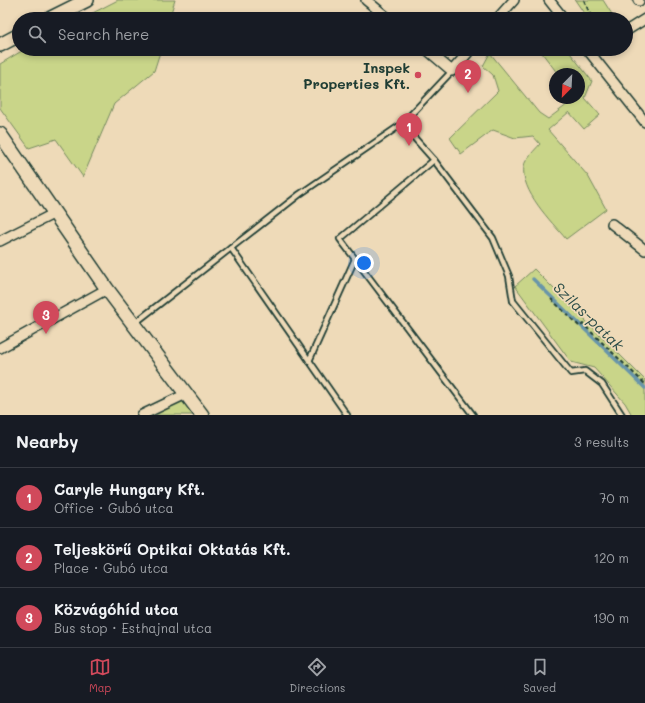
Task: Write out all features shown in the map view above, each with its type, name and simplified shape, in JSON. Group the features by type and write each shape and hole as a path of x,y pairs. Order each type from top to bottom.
{"street":[{"path":"63,12 87,0"},
{"path":"366,0 381,12"},
{"path":"503,12 514,0"},
{"path":"549,0 558,12"},
{"path":"633,27 645,19"},
{"path":"0,45 12,39"},
{"path":"434,56 452,71 465,56"},
{"path":"596,56 645,122"},
{"path":"1,137 107,289 202,415"},
{"path":"0,241 55,213"},
{"path":"612,224 645,250"},
{"path":"0,348 107,289"},
{"path":"142,415 186,394"}],"lane":[{"path":"134,324 300,194 402,124 452,71"},
{"path":"402,124 434,160 493,238 509,276 513,301 570,373 585,371 602,384 622,415"},
{"path":"434,160 340,239 473,415"},
{"path":"231,248 347,415"},
{"path":"309,361 355,259"}],"path":[{"path":"584,0 589,12"},
{"path":"551,300 580,327 583,324 645,384"}],"green space":[{"path":"118,0 175,0 171,12 95,12"},
{"path":"575,0 603,0 611,12 583,12"},
{"path":"13,56 159,56 154,71 114,104 83,177 56,139 29,148 0,108 0,64"},
{"path":"488,56 492,56 539,113 548,119 568,104 585,104 585,98 600,115 584,129 569,112 548,130 588,176 606,209 566,239 538,205 527,185 524,176 525,163 540,144 533,136 515,138 493,130 461,154 450,138 498,91 493,75 483,66"},
{"path":"544,56 572,56 582,68 553,68"},
{"path":"585,72 592,81 585,98"},
{"path":"534,269 645,380 645,415 632,415 625,403 594,368 571,362 515,286"},
{"path":"186,394 202,415 142,415"}],"waterway":[{"name":"Szilas-patak","path":"533,279 645,388"}],"place":[{"name":"Inspek Properties Kft.","path":"418,75"},
{"name":"Teljeskörű Optikai Oktatás Kft.","path":"468,93"},
{"name":"Caryle Hungary Kft.","path":"409,146"},
{"name":"Közvágóhíd utca","path":"46,334"}]}
